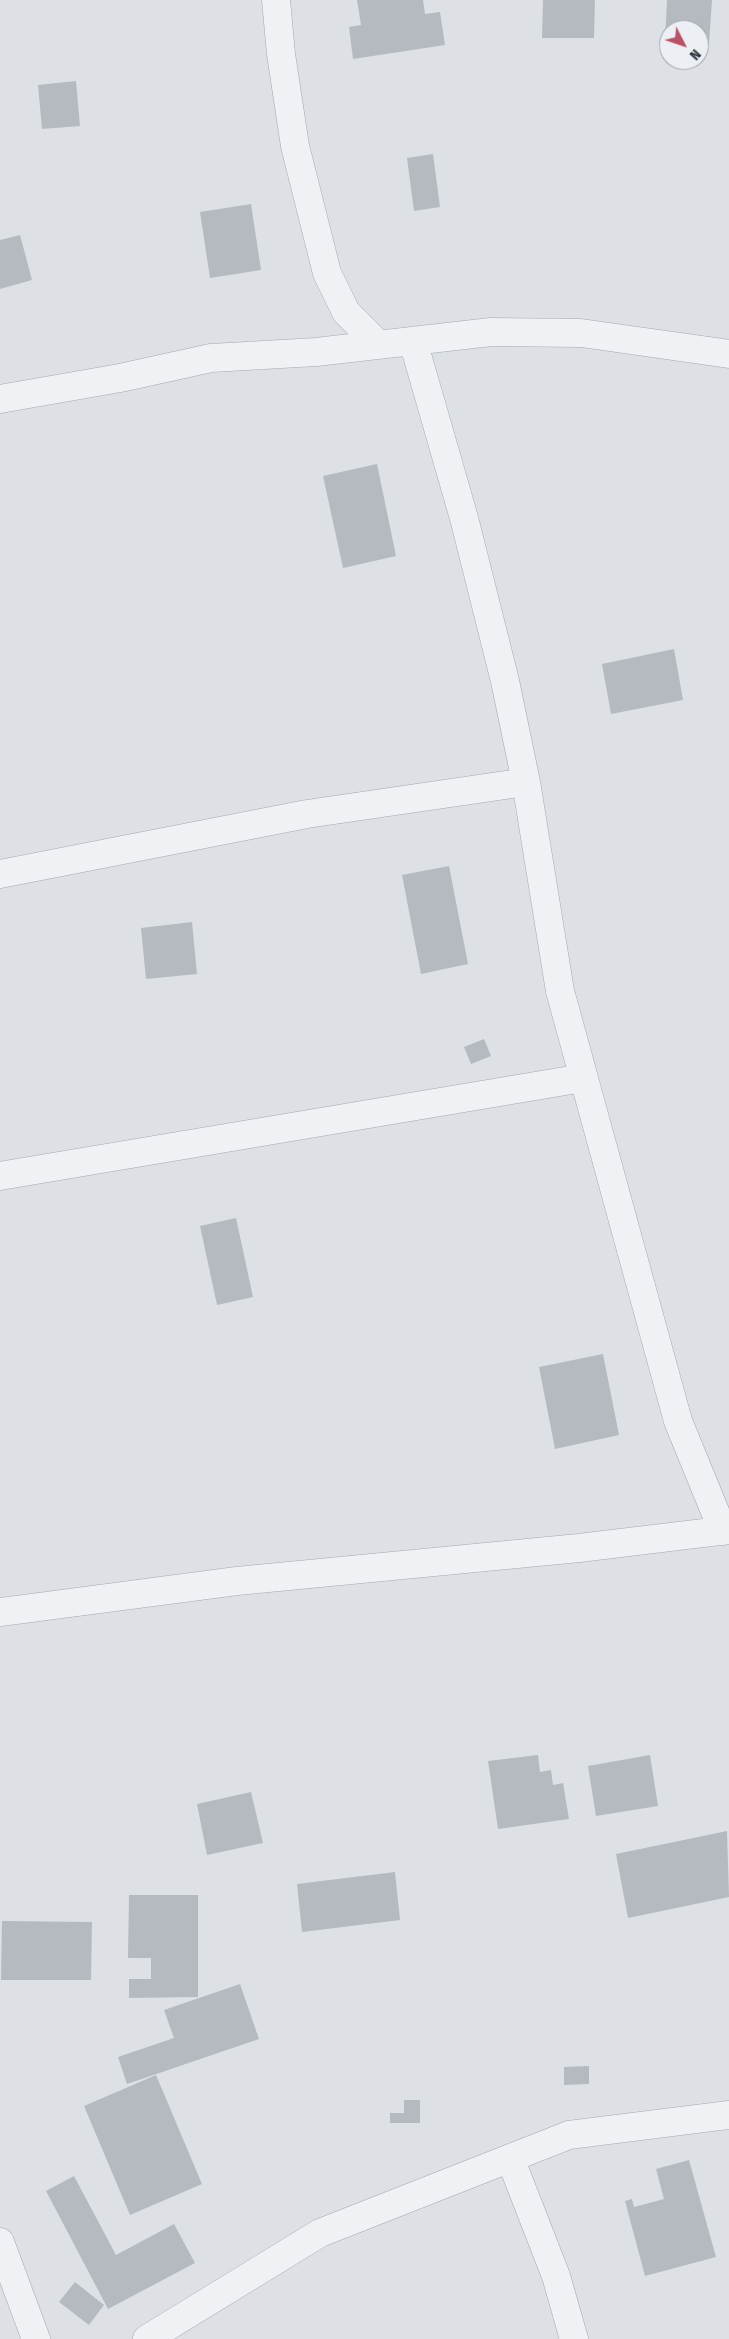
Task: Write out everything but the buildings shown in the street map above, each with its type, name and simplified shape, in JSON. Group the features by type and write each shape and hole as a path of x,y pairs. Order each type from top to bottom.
{"street":[{"path":"276,0 281,54 295,146 327,273 346,312 379,344"},
{"path":"0,399 120,378 211,358 316,352 491,332 581,333 729,354"},
{"path":"0,1612 237,1581 580,1548 726,1530 678,1421 560,991 526,782 505,681 464,518 413,341"},
{"path":"0,874 307,814 526,782"},
{"path":"0,1176 583,1078"},
{"path":"147,2339 320,2233 569,2135 729,2116"},
{"path":"510,2158 556,2276 574,2339"},
{"path":"0,2242 36,2339"}]}
